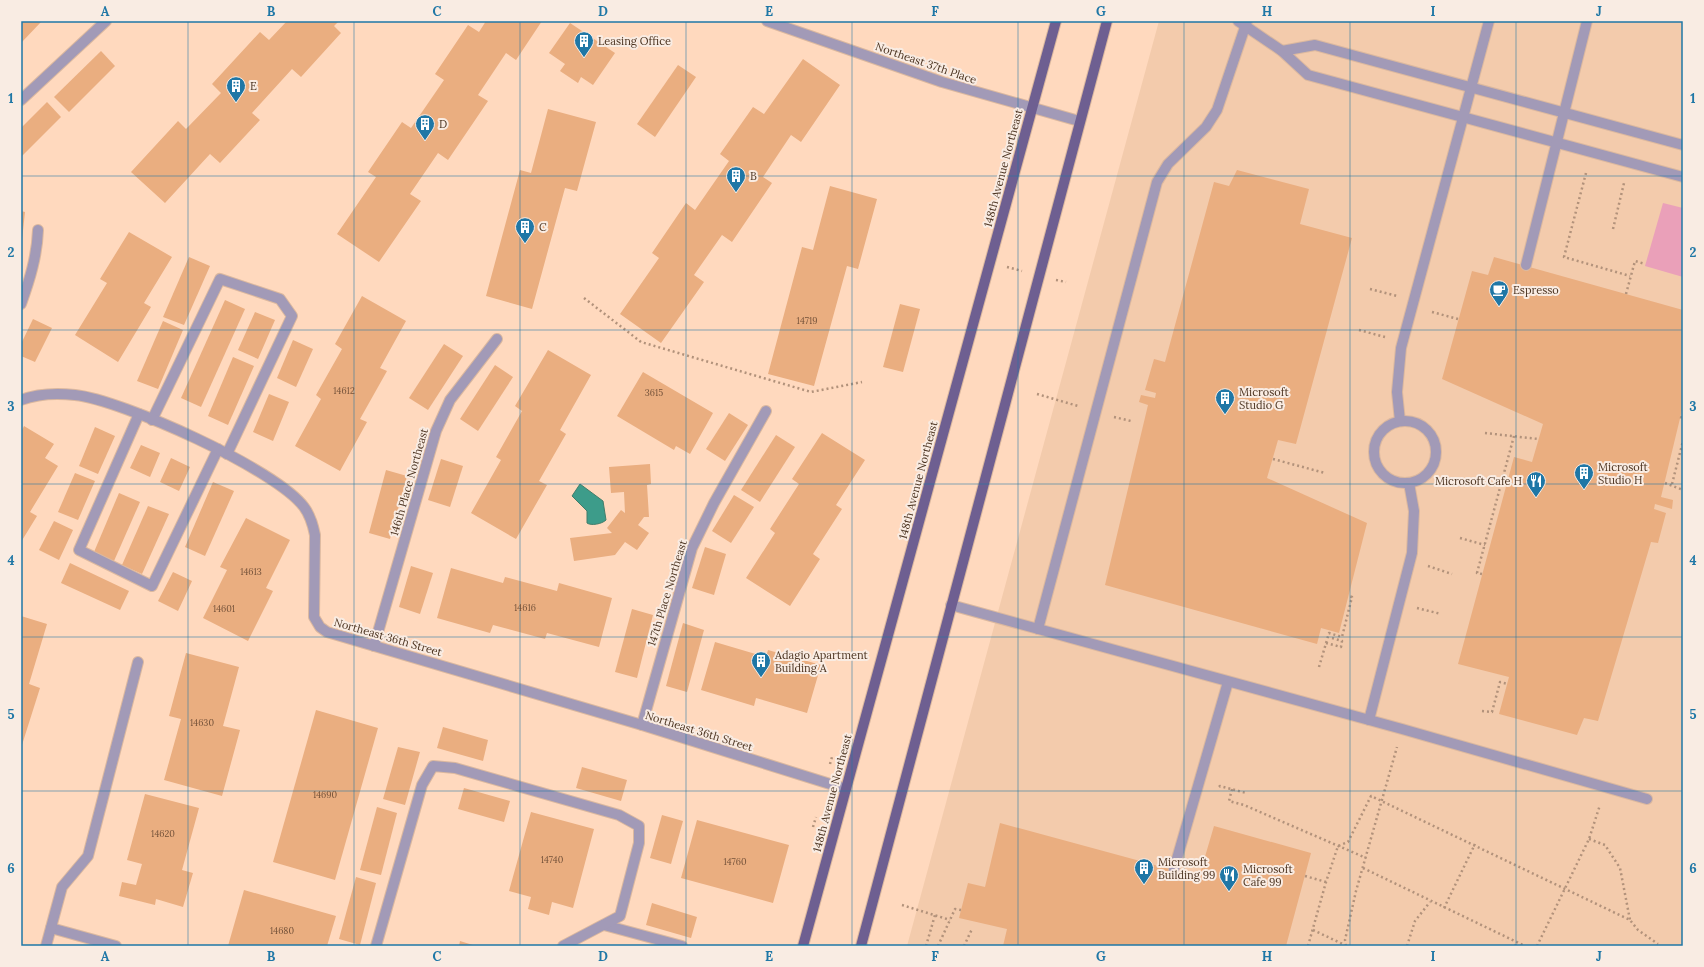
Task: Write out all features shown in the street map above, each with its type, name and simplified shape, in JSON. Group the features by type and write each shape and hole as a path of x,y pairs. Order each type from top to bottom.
{"main road":[{"name":"148th Avenue Northeast","path":"803,946 1056,21"},
{"path":"860,946 1107,21"}],"street":[{"path":"21,100 106,21"},
{"name":"Northeast 37th Place","path":"767,21 942,82 1080,121"},
{"path":"1400,421 1396,392 1401,348 1489,21"},
{"path":"1526,266 1587,21"},
{"path":"1038,629 1157,182 1168,164 1206,127 1217,110 1244,23 1282,51 1308,75 1683,177"},
{"path":"1282,51 1315,45 1683,145"},
{"path":"21,304 35,258 38,230"},
{"path":"139,414 79,550 152,586 292,316 280,299 220,279 152,420"},
{"name":"146th Place Northeast","path":"374,646 436,431 450,400 497,339"},
{"name":"Northeast 36th Street","path":"21,400 28,397 49,394 75,395 102,401 139,414 222,451 273,480 290,493 304,507 315,535 313,610 316,623 326,632 642,725 846,789"},
{"name":"147th Place Northeast","path":"642,725 692,548 714,503 766,411"},
{"path":"1400,421 1412,422 1425,428 1432,437 1436,448 1435,459 1431,469 1423,478 1409,483 1398,483 1388,478 1380,470 1374,460 1374,445 1379,435 1387,427 1400,421"},
{"path":"1369,720 1412,553 1414,511 1409,483"},
{"path":"951,605 1369,720 1647,799"},
{"path":"46,946 62,887 88,856 138,662"},
{"path":"1174,869 1228,682"},
{"path":"376,946 422,785 433,766 455,768 611,813 639,826 639,843 620,916 563,946"},
{"path":"604,925 682,946"},
{"path":"51,928 116,946"}],"path":[{"path":"1586,173 1564,257 1630,276"},
{"path":"1612,229 1624,184"},
{"path":"1626,294 1635,261 1645,264"},
{"path":"1005,266 1027,272"},
{"path":"1054,279 1066,282"},
{"path":"1370,289 1397,296"},
{"path":"584,298 641,342 811,392 862,382"},
{"path":"1432,312 1458,320"},
{"path":"1358,330 1386,337"},
{"path":"1037,394 1079,406"},
{"path":"1119,418 1131,421"},
{"path":"1484,434 1538,439"},
{"path":"1482,574 1477,573 1514,436"},
{"path":"1672,484 1683,441"},
{"path":"1272,459 1325,473"},
{"path":"1665,483 1672,484 1675,488 1683,490"},
{"path":"1460,538 1485,545"},
{"path":"1424,565 1452,574"},
{"path":"1319,667 1329,633 1342,637 1352,597 1348,596"},
{"path":"1412,606 1441,614"},
{"path":"1326,643 1341,647 1342,641 1332,638"},
{"path":"1482,711 1492,712 1500,682 1508,684"},
{"path":"1347,946 1346,940 1363,868 1398,744"},
{"path":"830,764 832,757"},
{"path":"1218,790 1220,786 1246,793"},
{"path":"1232,789 1229,801 1244,805 1366,858"},
{"path":"1308,946 1338,846 1348,842 1370,796 1382,800 1475,844 1630,920 1638,930 1658,944"},
{"path":"1537,946 1589,839 1599,809"},
{"path":"813,827 816,817"},
{"path":"1589,839 1605,845 1620,868 1630,920"},
{"path":"1444,908 1475,844"},
{"path":"1363,868 1430,902 1525,946"},
{"path":"1305,876 1326,882"},
{"path":"1407,946 1414,921 1430,902"},
{"path":"902,905 935,914 950,920"},
{"path":"938,946 955,909 961,910"},
{"path":"926,946 935,914"},
{"path":"964,946 972,929"},
{"path":"1313,930 1347,946"},
{"path":"1515,946 1517,942"}],"shaded area":[{"path":"1159,21 1683,21 1683,946 907,946"},
{"path":"1663,203 1683,208 1683,277 1645,266"}],"water":[{"path":"580,484 603,501 606,520 594,524 587,523 587,511 572,496"}],"building":[{"path":"21,21 42,21 21,43"},
{"name":"E","path":"287,21 339,21 334,26 341,33 301,77 292,69 252,113 260,120 220,163 210,154 165,203 131,172 178,121 186,129 221,93 212,84 260,32 269,40"},
{"name":"D","path":"486,21 542,21 516,60 506,53 478,95 488,101 448,160 438,153 410,194 421,201 379,262 337,234 376,177 368,172 402,122 411,128 444,80 435,74 468,25 479,32"},
{"name":"Leasing Office","path":"570,23 615,53 593,85 581,77 578,83 560,71 565,64 549,53"},
{"path":"101,51 115,66 69,112 54,97"},
{"name":"B","path":"803,59 840,85 801,142 791,135 763,177 772,183 732,242 722,235 694,275 704,282 661,343 620,314 659,258 652,253 686,203 695,210 729,161 720,154 753,107 764,114"},
{"path":"678,65 696,77 655,137 637,124"},
{"path":"47,102 61,117 21,157 21,128"},
{"name":"C","path":"548,109 596,122 577,191 565,188 532,309 486,296 520,170 531,173"},
{"name":"Microsoft Studio G","path":"1237,170 1309,189 1300,224 1352,238 1296,444 1278,440 1267,478 1367,523 1339,633 1321,628 1317,644 1105,585 1148,405 1139,402 1141,395 1155,398 1156,393 1145,390 1154,359 1165,362 1214,182 1229,186"},
{"path":"830,186 877,199 858,269 847,266 814,386 768,374 802,247 813,250"},
{"path":"21,211 25,212 22,240 21,240"},
{"path":"129,232 172,257 144,303 151,307 118,362 75,335 107,283 100,279"},
{"path":"189,257 210,266 184,325 163,317"},
{"name":"Microsoft Studio H","path":"1494,257 1683,310 1683,406 1661,497 1673,500 1672,509 1655,504 1654,509 1666,513 1658,543 1651,542 1598,721 1584,718 1577,735 1499,714 1509,677 1458,664 1514,457 1532,462 1543,424 1442,379 1472,271 1488,275"},
{"path":"362,296 406,321 380,368 387,371 360,419 367,422 340,471 295,446 321,399 316,395 342,349 335,344"},
{"path":"225,300 245,309 201,407 181,398"},
{"path":"900,304 920,309 903,372 883,367"},
{"path":"255,312 275,320 258,359 238,350"},
{"path":"33,319 52,328 35,362 21,356 21,344"},
{"path":"163,321 183,330 158,389 137,381"},
{"path":"293,340 313,349 296,387 277,378"},
{"path":"444,344 463,356 428,410 409,398"},
{"path":"548,350 591,375 560,430 566,434 539,481 547,485 516,539 471,513 501,460 496,457 522,411 515,406"},
{"path":"233,357 254,366 228,425 208,416"},
{"path":"495,365 513,377 478,431 460,419"},
{"path":"643,372 713,413 690,454 676,446 674,450 617,416"},
{"path":"269,394 289,402 273,441 253,432"},
{"path":"729,413 748,425 725,461 706,449"},
{"path":"24,426 54,444 45,458 58,466 30,512 37,516 21,542 21,432"},
{"path":"95,427 115,436 98,474 79,466"},
{"path":"822,433 865,460 836,505 842,509 813,554 820,559 790,606 746,578 775,533 770,529 799,484 792,479"},
{"path":"776,435 795,447 760,502 741,490"},
{"path":"141,445 160,453 150,477 130,468"},
{"path":"171,458 190,467 179,491 160,482"},
{"path":"441,459 463,466 450,507 428,500"},
{"path":"650,464 651,484 647,485 649,517 644,517 638,525 649,533 637,550 625,542 615,555 574,561 570,538 612,533 607,528 621,510 625,513 624,492 611,493 609,467"},
{"path":"386,470 407,476 390,539 369,533"},
{"path":"75,473 95,481 78,520 58,512"},
{"path":"213,482 234,491 205,556 185,547"},
{"path":"119,493 140,502 114,561 94,552"},
{"path":"734,495 754,507 731,543 712,531"},
{"path":"148,506 169,514 142,574 122,565"},
{"path":"246,518 290,540 266,588 273,591 248,641 203,618 227,570 220,567"},
{"path":"54,521 73,530 59,560 39,550"},
{"path":"705,547 726,554 714,595 692,588"},
{"path":"70,563 129,591 120,610 61,583"},
{"path":"411,566 433,573 420,614 399,607"},
{"path":"451,568 503,583 505,577 557,591 559,583 612,598 599,647 547,633 545,639 493,625 490,633 437,618"},
{"path":"173,572 192,581 178,611 158,601"},
{"path":"632,609 653,615 637,678 615,672"},
{"path":"21,616 47,624 29,684 40,688 21,748"},
{"path":"683,623 704,630 687,692 666,686"},
{"name":"Adagio Apartment Building A","path":"715,642 766,657 768,650 821,665 807,713 756,698 754,706 701,690"},
{"path":"186,653 239,667 223,726 240,730 222,796 164,780 181,719 169,716"},
{"path":"316,710 378,728 335,880 273,862"},
{"path":"443,727 488,740 483,761 437,748"},
{"path":"398,747 420,752 405,805 383,799"},
{"path":"582,767 627,780 621,801 576,788"},
{"path":"464,788 510,801 504,822 458,809"},
{"path":"145,794 199,808 182,870 193,873 183,907 156,899 155,905 119,896 122,882 136,885 142,864 127,860"},
{"path":"377,807 397,813 381,875 360,870"},
{"path":"531,812 594,829 573,908 552,902 549,915 528,909 531,897 509,891"},
{"path":"662,815 683,821 671,864 650,858"},
{"path":"697,820 789,845 773,903 681,878"},
{"name":"Microsoft Building 99","path":"1000,823 1199,877 1214,826 1311,853 1286,946 1003,946 1007,929 959,918 968,883 985,887"},
{"path":"356,877 376,883 360,945 339,939"},
{"path":"244,890 336,916 327,946 228,946"},
{"path":"652,903 697,917 691,938 646,925"},
{"path":"460,941 476,946 459,946"}],"place":[{"name":"Leasing Office","path":"584,58"},
{"name":"E","path":"236,103"},
{"name":"D","path":"425,141"},
{"name":"B","path":"736,193"},
{"name":"C","path":"525,244"},
{"name":"Espresso","path":"1499,307"},
{"name":"Microsoft Studio G","path":"1225,415"},
{"name":"Microsoft Studio H","path":"1584,490"},
{"name":"Microsoft Cafe H","path":"1536,498"},
{"name":"Adagio Apartment Building A","path":"761,678"},
{"name":"Microsoft Building 99","path":"1144,885"},
{"name":"Microsoft Cafe 99","path":"1229,892"}]}
